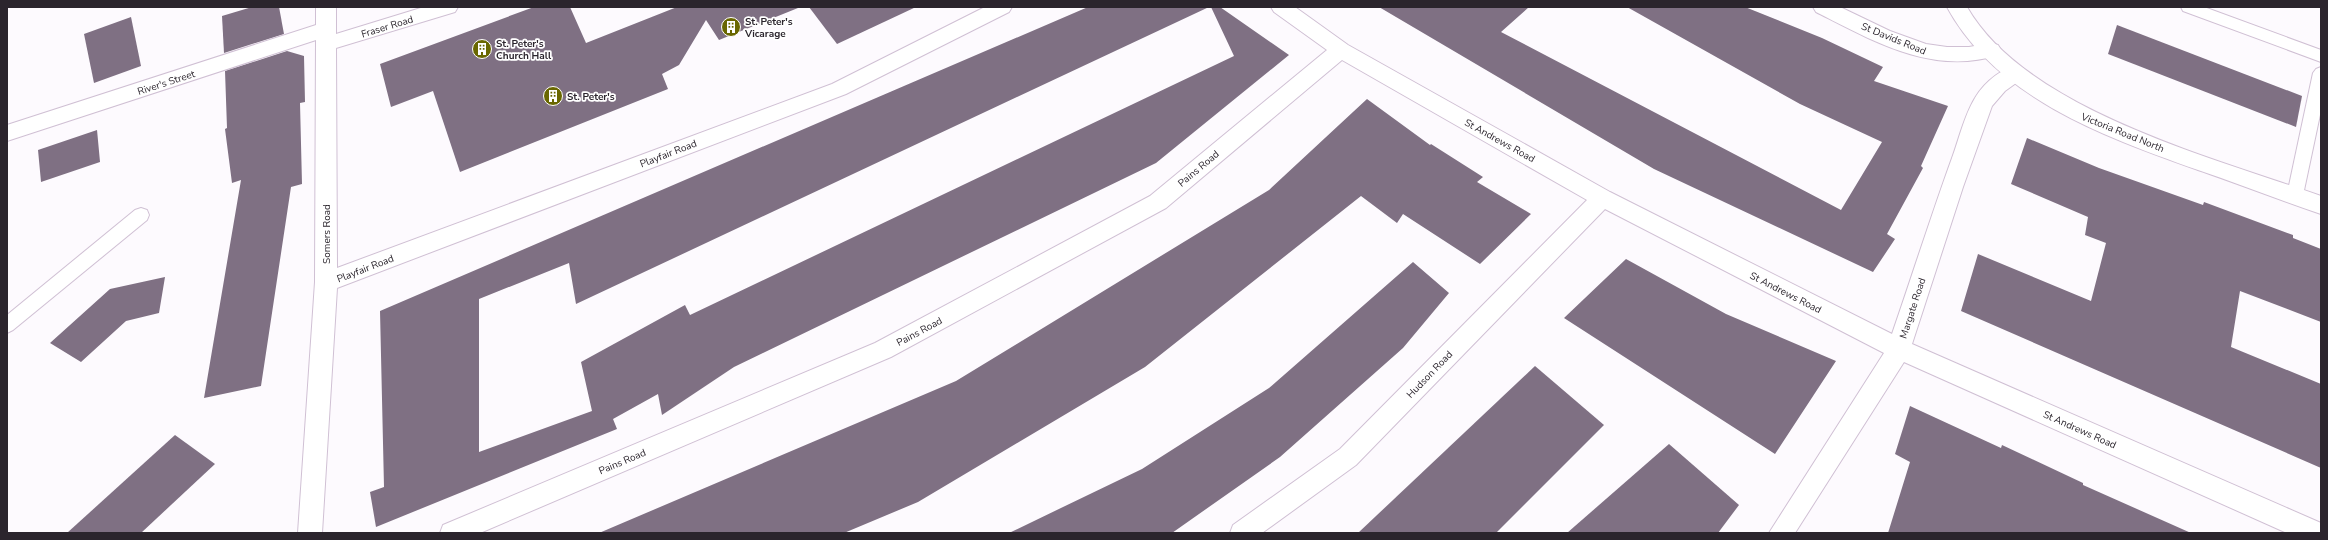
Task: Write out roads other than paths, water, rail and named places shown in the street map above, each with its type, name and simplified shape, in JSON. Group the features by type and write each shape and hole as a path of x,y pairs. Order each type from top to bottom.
{"street":[{"name":"Somers Road","path":"310,533 326,282 326,7"},
{"name":"Fraser Road","path":"326,37 448,7"},
{"name":"Playfair Road","path":"326,282 839,89 1002,7"},
{"name":"St Andrews Road","path":"1281,7 1341,50 1602,198 1899,349 2315,533"},
{"name":"St Davids Road","path":"1823,7 1924,51 1959,56 1976,55 1991,50"},
{"name":"Victoria Road North","path":"1957,7 1969,26 1991,50 2016,73 2053,99 2087,118 2151,144 2321,204"},
{"name":"River's Street","path":"7,133 326,37"},
{"name":"Pains Road","path":"452,533 883,350 1158,202 1341,50"},
{"name":"Margate Road","path":"1781,533 1899,349 1952,186 1983,102 1998,86 2016,73"},
{"name":"Hudson Road","path":"1242,533 1348,457 1602,198"}],"lane":[{"path":"2188,7 2321,56"},
{"path":"2295,195 2321,73"},
{"path":"7,325 141,215"}],"place":[{"name":"St. Peter's Vicarage","path":"731,27"},
{"name":"St. Peter's Church Hall","path":"482,49"},
{"name":"St. Peter's","path":"553,96"}]}
